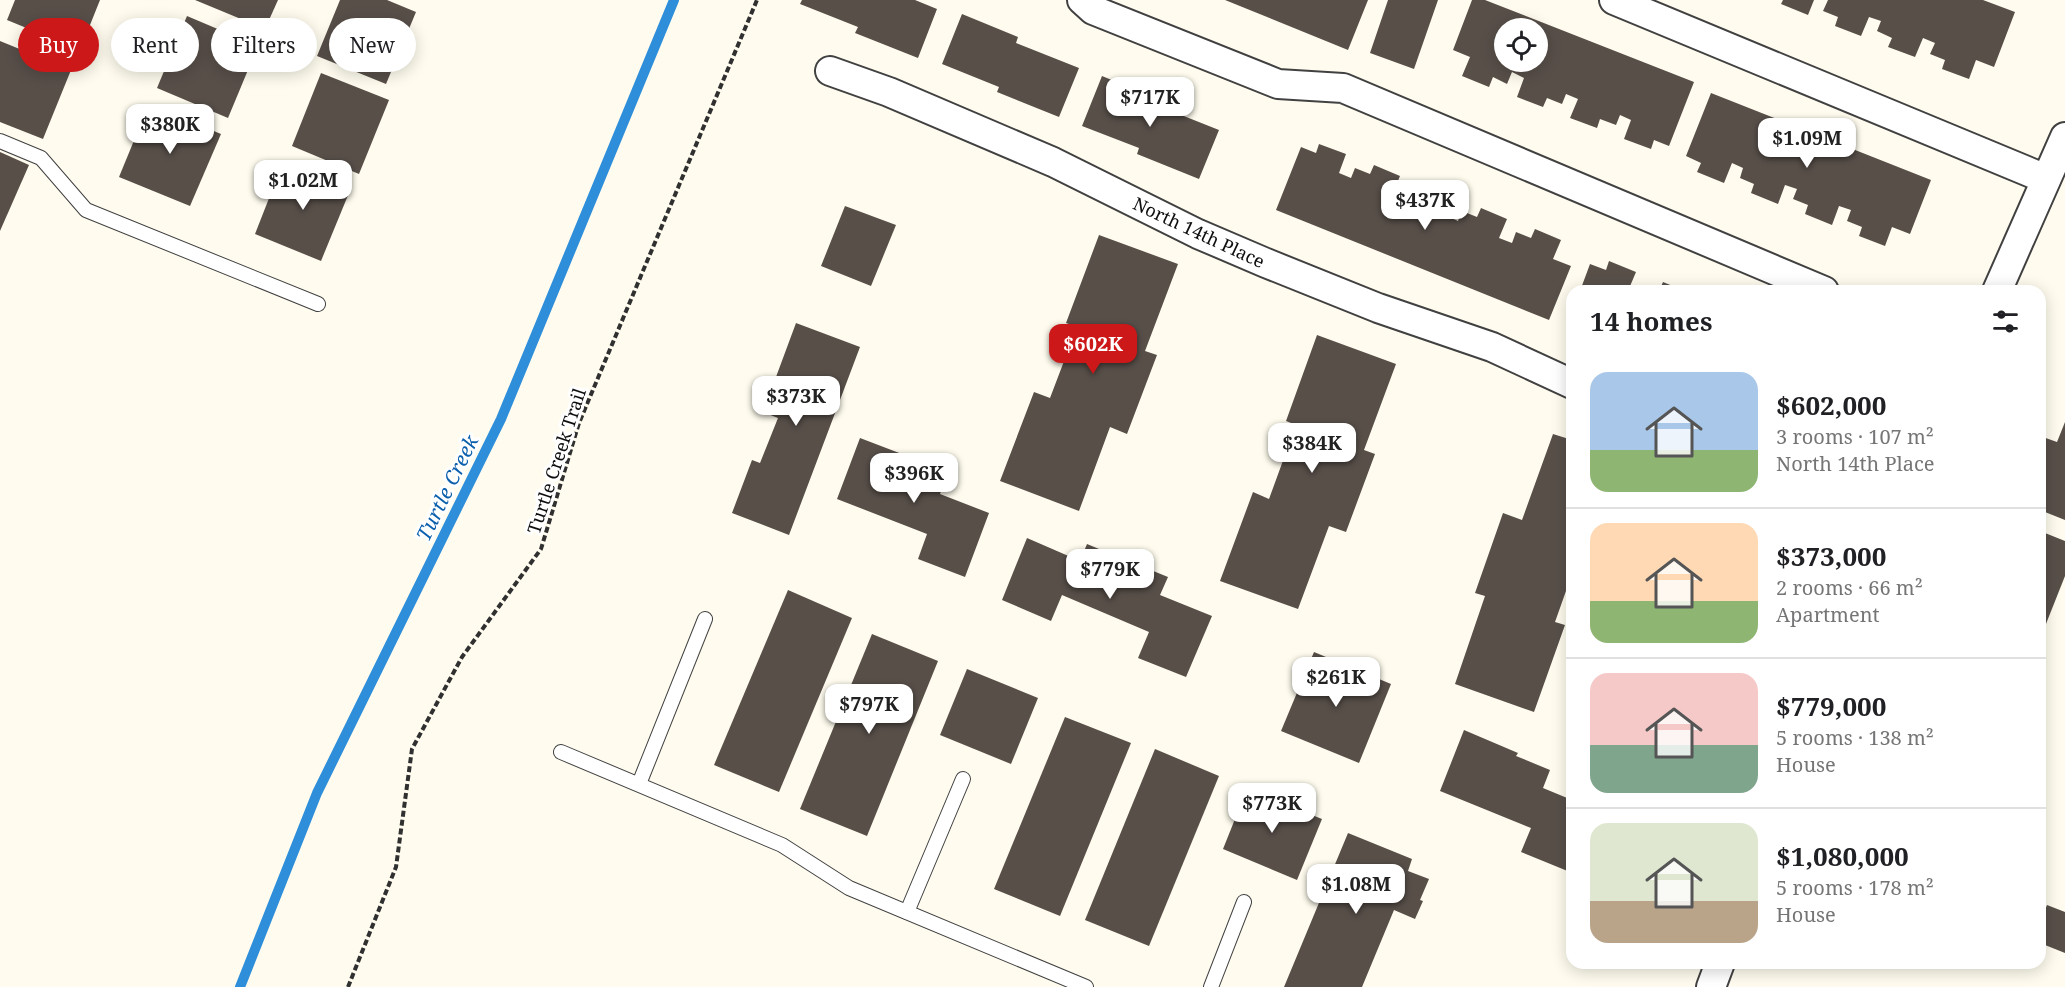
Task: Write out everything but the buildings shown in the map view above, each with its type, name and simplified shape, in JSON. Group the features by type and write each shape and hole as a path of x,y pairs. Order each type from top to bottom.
{"street":[{"path":"1082,0 1093,10 1278,84 1343,88 1810,285"},
{"path":"1614,0 2046,179"},
{"name":"North 14th Place","path":"830,71 889,92 1053,162 1198,234 1266,263 1378,308 1492,347 1566,381"},
{"path":"2000,285 2065,137"},
{"path":"1711,987 1718,969"}],"lane":[{"path":"0,141 42,158 86,210 318,304"},
{"path":"639,784 705,619"},
{"path":"561,752 782,845 849,888 1086,987"},
{"path":"907,912 963,779"},
{"path":"1211,987 1244,902"}],"path":[{"name":"Turtle Creek Trail","path":"348,987 396,867 412,749 462,657 541,549 579,423 757,0"}],"waterway":[{"name":"Turtle Creek","path":"240,987 317,793 501,419 674,0"}]}
